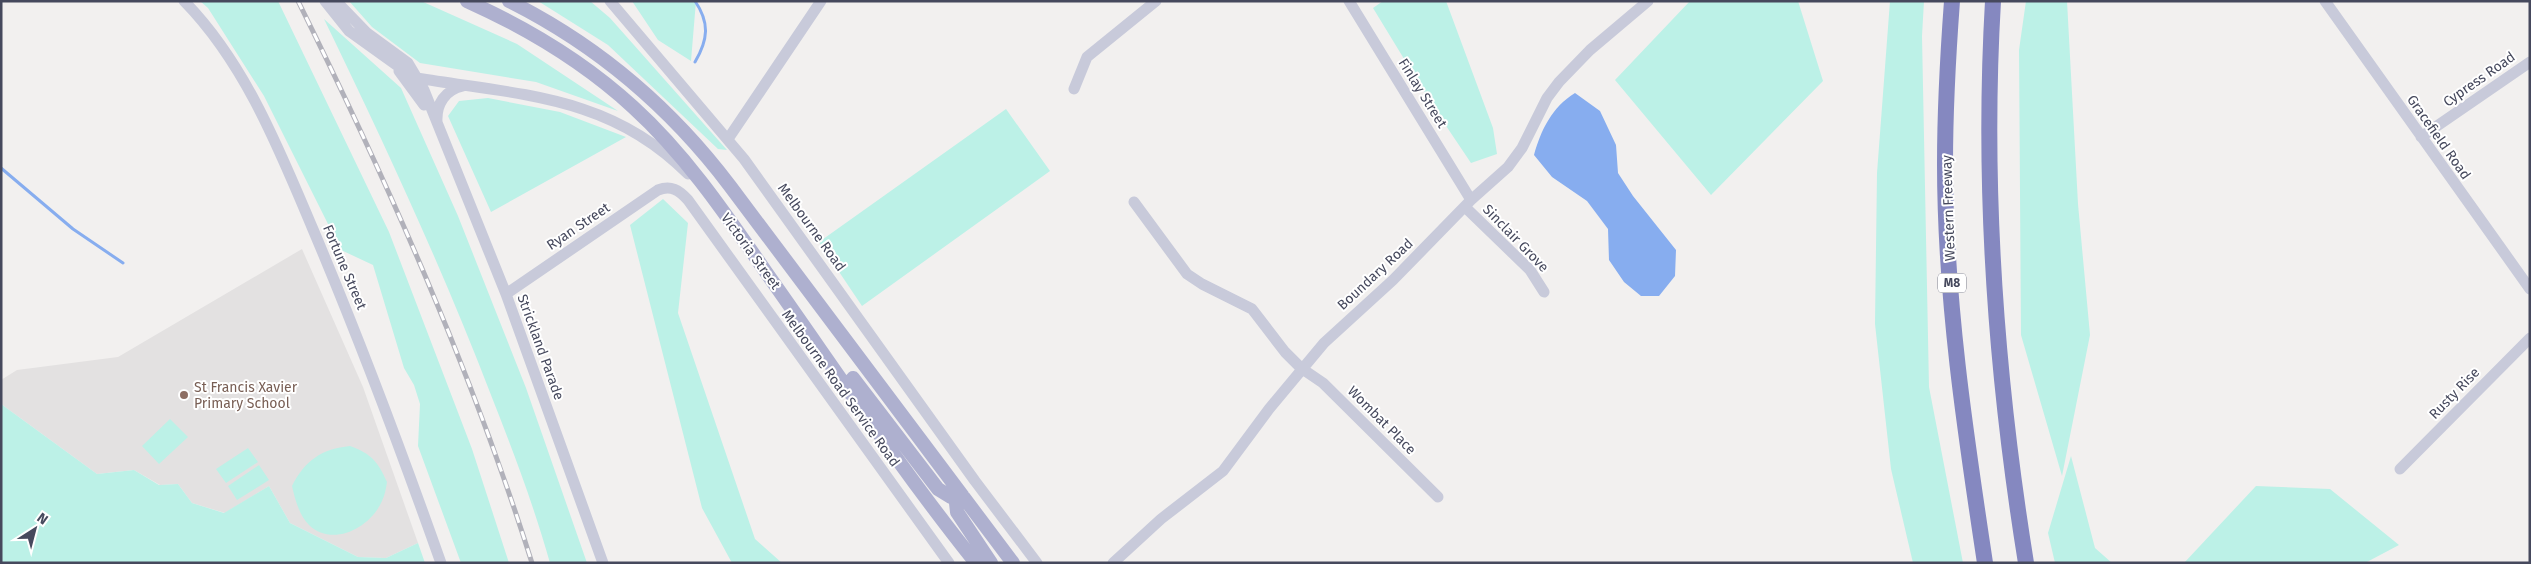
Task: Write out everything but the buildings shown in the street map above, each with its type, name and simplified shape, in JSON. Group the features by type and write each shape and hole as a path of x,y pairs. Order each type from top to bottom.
{"highway":[{"name":"Western Freeway","path":"1952,1 1945,164 1950,258 1964,420 1986,563"},
{"path":"1993,1 1989,143 1991,254 2010,464 2026,563"}],"main road":[{"name":"Victoria Street","path":"468,1 544,41 617,93 665,138 744,240 926,496 976,563"},
{"name":"Victoria Street","path":"509,1 537,15 584,44 642,90 682,129 726,180 1013,563"},
{"path":"744,240 933,484 949,497 962,495"},
{"path":"962,495 956,503 957,512 991,563"}],"street":[{"name":"Fortune Street","path":"184,1 207,27 230,60 284,163 355,330 441,563"},
{"name":"Strickland Parade","path":"325,1 349,31 389,62 418,78"},
{"name":"Strickland Parade","path":"336,1 367,33 403,59 418,78 506,294 603,563"},
{"name":"Melbourne Road","path":"610,1 728,139 974,481 1037,563"},
{"path":"728,139 821,1"},
{"path":"1074,89 1087,57 1156,1"},
{"name":"Finlay Street","path":"1349,1 1468,203"},
{"name":"Boundary Road","path":"1113,563 1162,518 1223,471 1301,368 1332,335 1394,280 1468,203 1512,162 1522,148 1547,98 1559,82 1590,50 1648,1"},
{"name":"Gracefield Road","path":"2325,1 2530,289"},
{"name":"Strickland Parade","path":"389,62 418,95 444,143"},
{"name":"Cypress Road","path":"2421,137 2530,62"},
{"path":"418,78 558,100 615,121 664,152 710,196"},
{"path":"439,131 437,115 443,97 455,88 472,86"},
{"name":"Ryan Street","path":"506,294 658,190 670,188"},
{"name":"Melbourne Road Service Road","path":"670,188 677,189 688,200 949,563"},
{"name":"Wombat Place","path":"1134,202 1187,274 1202,284 1252,309 1285,352 1301,368 1323,383 1438,497"},
{"name":"Sinclair Grove","path":"1468,203 1530,270 1544,292"},
{"name":"Rusty Rise","path":"2400,469 2530,338"},
{"path":"962,495 974,481"}],"shaded area":[{"name":"St Francis Xavier Primary School","path":"302,249 363,387 418,543 386,558 358,557 290,523 269,486 225,513 192,503 178,484 160,485 134,470 97,474 1,404 1,380 17,370 118,357"}],"green space":[{"path":"200,1 278,1 389,232 472,449 509,563 461,563 418,446 420,404 414,385 404,368 373,265 341,250 264,96 208,8"},
{"path":"349,1 421,1 517,44 618,111 536,82 420,63 372,27"},
{"path":"538,1 590,1 610,18 727,150 718,149 608,45"},
{"path":"632,1 696,1 691,61 658,40"},
{"path":"1383,1 1446,1 1493,128 1497,154 1471,163 1434,108 1373,8"},
{"path":"1690,1 1798,1 1823,81 1711,195 1615,80"},
{"path":"1890,1 1924,1 1922,36 1929,387 1963,563 1913,563 1891,469 1875,324 1877,173"},
{"path":"2026,1 2067,1 2078,204 2090,335 2062,476 2021,335 2019,50"},
{"path":"324,19 401,88 458,216 526,388 587,563 550,563 515,458 453,300 390,159"},
{"path":"488,98 560,112 626,137 491,212 448,116 459,101"},
{"path":"1006,109 1050,171 862,306 819,242"},
{"path":"663,199 688,223 678,313 755,539 782,563 732,563 702,508 630,225"},
{"path":"1,404 97,474 134,470 159,485 178,484 192,503 224,513 269,486 290,523 358,557 386,558 418,543 425,563 1,563"},
{"path":"170,419 188,437 159,464 142,446"},
{"path":"350,446 364,452 381,469 387,482 384,496 377,510 360,526 340,534 329,535 319,532 309,525 300,512 292,486 303,469 315,457 331,450"},
{"path":"248,448 258,462 226,483 216,469"},
{"path":"2071,456 2095,548 2112,563 2055,563 2048,533"},
{"path":"259,465 269,480 237,500 228,486"},
{"path":"2256,486 2330,489 2399,545 2365,563 2184,563"}],"water":[{"path":"1575,93 1600,111 1616,145 1618,173 1633,196 1676,250 1675,276 1659,296 1641,296 1624,282 1609,260 1608,229 1587,201 1552,177 1534,155 1548,120 1560,105"}],"waterway":[{"path":"695,1 703,17 706,32 703,46 695,62"},
{"path":"1,168 73,229 123,263"}],"railway":[{"path":"298,1 364,138 426,278 482,419 532,563"}],"place":[{"name":"St Francis Xavier Primary School","path":"184,395"}]}
